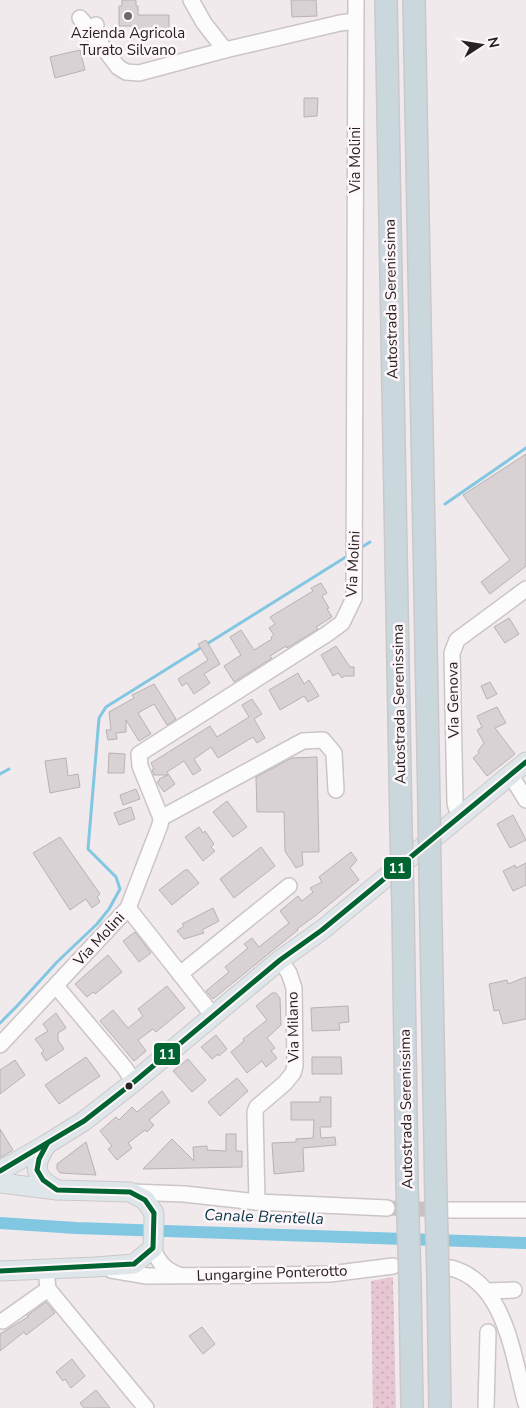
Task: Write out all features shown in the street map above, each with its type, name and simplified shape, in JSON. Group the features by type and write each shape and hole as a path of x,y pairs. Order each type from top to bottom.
{"highway":[{"name":"Autostrada Serenissima","path":"386,0 412,1408"},
{"name":"Autostrada Serenissima","path":"414,0 428,805 445,1273 440,1408"}],"main road":[{"path":"0,1171 84,1120 134,1082 280,960 322,930 526,762"},
{"path":"47,1144 38,1160 37,1171 42,1180 57,1190"},
{"path":"0,1182 57,1190 130,1192 145,1200 154,1215 153,1246"},
{"name":"Lungargine Ponterotto","path":"0,1271 134,1264 153,1246"}],"street":[{"path":"190,0 204,23 225,50"},
{"name":"Via Molini","path":"0,1045 128,908 161,818 140,766 139,754 327,634 342,623 354,598 356,0"},
{"path":"80,18 93,28 110,58 118,67 126,72 139,73 225,50 355,21"},
{"name":"Via Genova","path":"461,815 455,802 452,653 454,644 526,589"},
{"path":"161,818 303,741 324,740 334,753 336,790"},
{"path":"510,774 526,800"},
{"path":"180,974 289,886"},
{"path":"128,908 214,1017"},
{"name":"Via Milano","path":"257,1202 255,1112 257,1107 290,1078 295,1066 294,988 280,960"},
{"path":"56,986 124,1067 134,1082"},
{"path":"130,1192 184,1194 257,1202 387,1208"},
{"path":"154,1215 162,1203 184,1194"},
{"path":"443,1205 526,1210"},
{"name":"Lungargine Ponterotto","path":"153,1246 158,1261 169,1272 180,1275"},
{"name":"Lungargine Ponterotto","path":"95,1267 147,1276 330,1274 393,1266"},
{"path":"46,1269 48,1289 146,1408"},
{"path":"445,1273 467,1274 477,1280 500,1313 526,1404"},
{"path":"3,1321 48,1289"},
{"path":"486,1291 514,1290"},
{"path":"486,1408 488,1332"}],"shaded area":[{"path":"393,1277 396,1408 373,1408 371,1281"}],"building":[{"path":"122,0 136,0 138,15 169,15 169,35 138,36 138,26 119,26 119,6 122,6"},
{"path":"291,0 316,0 317,16 292,17"},
{"path":"80,50 85,70 55,78 50,57"},
{"path":"304,98 318,98 317,116 304,117"},
{"path":"526,454 526,566 490,594 481,582 510,560 463,495"},
{"path":"321,583 327,593 322,596 332,617 316,627 318,629 270,656 272,658 234,682 224,666 241,655 230,637 241,630 254,650 272,639 271,637 274,635 269,628 275,624 270,617 313,591 311,588"},
{"path":"509,618 519,634 505,643 494,627"},
{"path":"206,640 220,664 204,674 210,683 194,694 187,683 182,686 178,679 208,660 198,644"},
{"path":"336,646 350,667 354,667 354,676 342,678 338,673 333,676 321,655"},
{"path":"298,673 304,684 309,680 319,696 308,702 304,696 280,710 269,690"},
{"path":"490,682 497,694 487,699 481,686"},
{"path":"154,684 176,719 167,725 154,704 138,713 151,734 139,741 126,720 126,732 116,733 117,739 108,740 106,730 111,730 109,712 134,698 132,695"},
{"path":"252,699 262,714 254,719 265,738 257,743 253,737 218,758 211,747 194,759 201,770 193,775 184,761 167,772 175,784 164,792 157,782 168,775 154,775 151,763 210,726 217,737 249,717 242,705"},
{"path":"497,707 506,723 495,728 515,754 487,776 473,758 479,753 478,751 484,743 477,730 482,727 477,716"},
{"path":"109,753 125,754 124,773 108,773"},
{"path":"317,757 319,852 302,852 303,865 296,868 285,851 284,812 257,812 256,777 292,758"},
{"path":"66,758 68,776 78,774 80,787 50,793 45,761"},
{"path":"136,789 140,799 123,805 120,795"},
{"path":"227,801 247,827 233,837 213,812"},
{"path":"131,807 135,819 119,825 114,813"},
{"path":"513,815 526,840 510,848 497,824"},
{"path":"199,827 203,833 205,831 214,844 211,847 215,851 203,861 185,837"},
{"path":"60,837 100,894 97,897 100,902 92,908 86,899 70,910 33,853"},
{"path":"261,847 275,866 234,898 220,879"},
{"path":"351,852 357,860 350,868 359,880 213,999 206,991 229,972 225,967 248,948 244,944 252,938 259,947 289,923 280,911 298,896 302,901 313,892 310,888 322,882 319,877"},
{"path":"526,863 526,885 513,891 503,871 515,865 516,868"},
{"path":"185,870 188,870 199,883 172,905 159,890"},
{"path":"213,908 219,921 202,930 204,933 184,939 177,931 184,926 182,924"},
{"path":"135,932 151,953 139,962 123,941"},
{"path":"108,955 122,972 95,994 93,992 87,997 75,984"},
{"path":"526,977 526,1019 503,1024 499,1010 494,1011 489,984 507,980 508,984"},
{"path":"167,986 185,1008 156,1032 153,1029 138,1040 146,1051 134,1061 100,1021 113,1010 128,1028 143,1016 138,1009"},
{"path":"272,993 276,993 280,998 281,1025 267,1038 275,1048 271,1051 277,1058 266,1067 262,1061 247,1073 231,1052 244,1041 243,1039 267,1020 256,1006"},
{"path":"348,1006 349,1022 339,1023 340,1030 312,1031 311,1008"},
{"path":"56,1013 66,1028 58,1033 58,1040 64,1049 46,1061 41,1053 44,1051 35,1039 48,1031 43,1024"},
{"path":"216,1035 227,1049 212,1059 201,1047"},
{"path":"86,1057 100,1076 59,1104 45,1085"},
{"path":"312,1057 341,1057 342,1074 312,1074"},
{"path":"188,1059 206,1080 192,1092 173,1071"},
{"path":"15,1060 25,1075 0,1094 0,1070"},
{"path":"237,1078 248,1091 220,1116 208,1102"},
{"path":"162,1091 170,1102 149,1120 154,1125 147,1132 145,1130 128,1143 132,1148 117,1160 108,1149 112,1146 100,1131 116,1117 119,1120 132,1107 137,1112"},
{"path":"320,1097 331,1097 331,1127 320,1127 321,1138 335,1137 336,1145 303,1148 304,1171 274,1174 272,1143 296,1142 296,1139 313,1138 314,1120 291,1120 291,1102 320,1102"},
{"path":"0,1129 13,1150 0,1158"},
{"path":"226,1134 236,1134 236,1151 242,1151 242,1167 143,1169 172,1139 194,1161 193,1147 207,1146 207,1150 226,1151"},
{"path":"86,1142 96,1175 60,1173 57,1169 57,1164"},
{"path":"46,1302 55,1313 26,1335 24,1332 0,1351 0,1334 28,1317"},
{"path":"202,1327 215,1344 203,1354 189,1336"},
{"path":"72,1359 85,1376 71,1388 65,1379 63,1381 56,1372"},
{"path":"96,1390 110,1408 84,1408 80,1403"}],"waterway":[{"path":"445,504 526,448"},
{"path":"359,549 370,542"},
{"path":"0,1023 57,962 97,924 109,909 120,889 116,877 88,849 99,718 106,707 349,555"},
{"path":"0,774 9,769"},
{"name":"Canale Brentella","path":"0,1223 76,1228 526,1243"}],"tunnel":[{"path":"387,1208 446,1210"}],"transit line":[{"name":"11","path":"0,1171 84,1121 134,1082 280,960 322,930 526,762"},
{"name":"11","path":"0,1271 134,1264 153,1248 154,1213 145,1200 130,1192 57,1190 43,1180 37,1170 39,1159 47,1144"}],"place":[{"name":"Azienda Agricola Turato Silvano","path":"128,16"}]}
